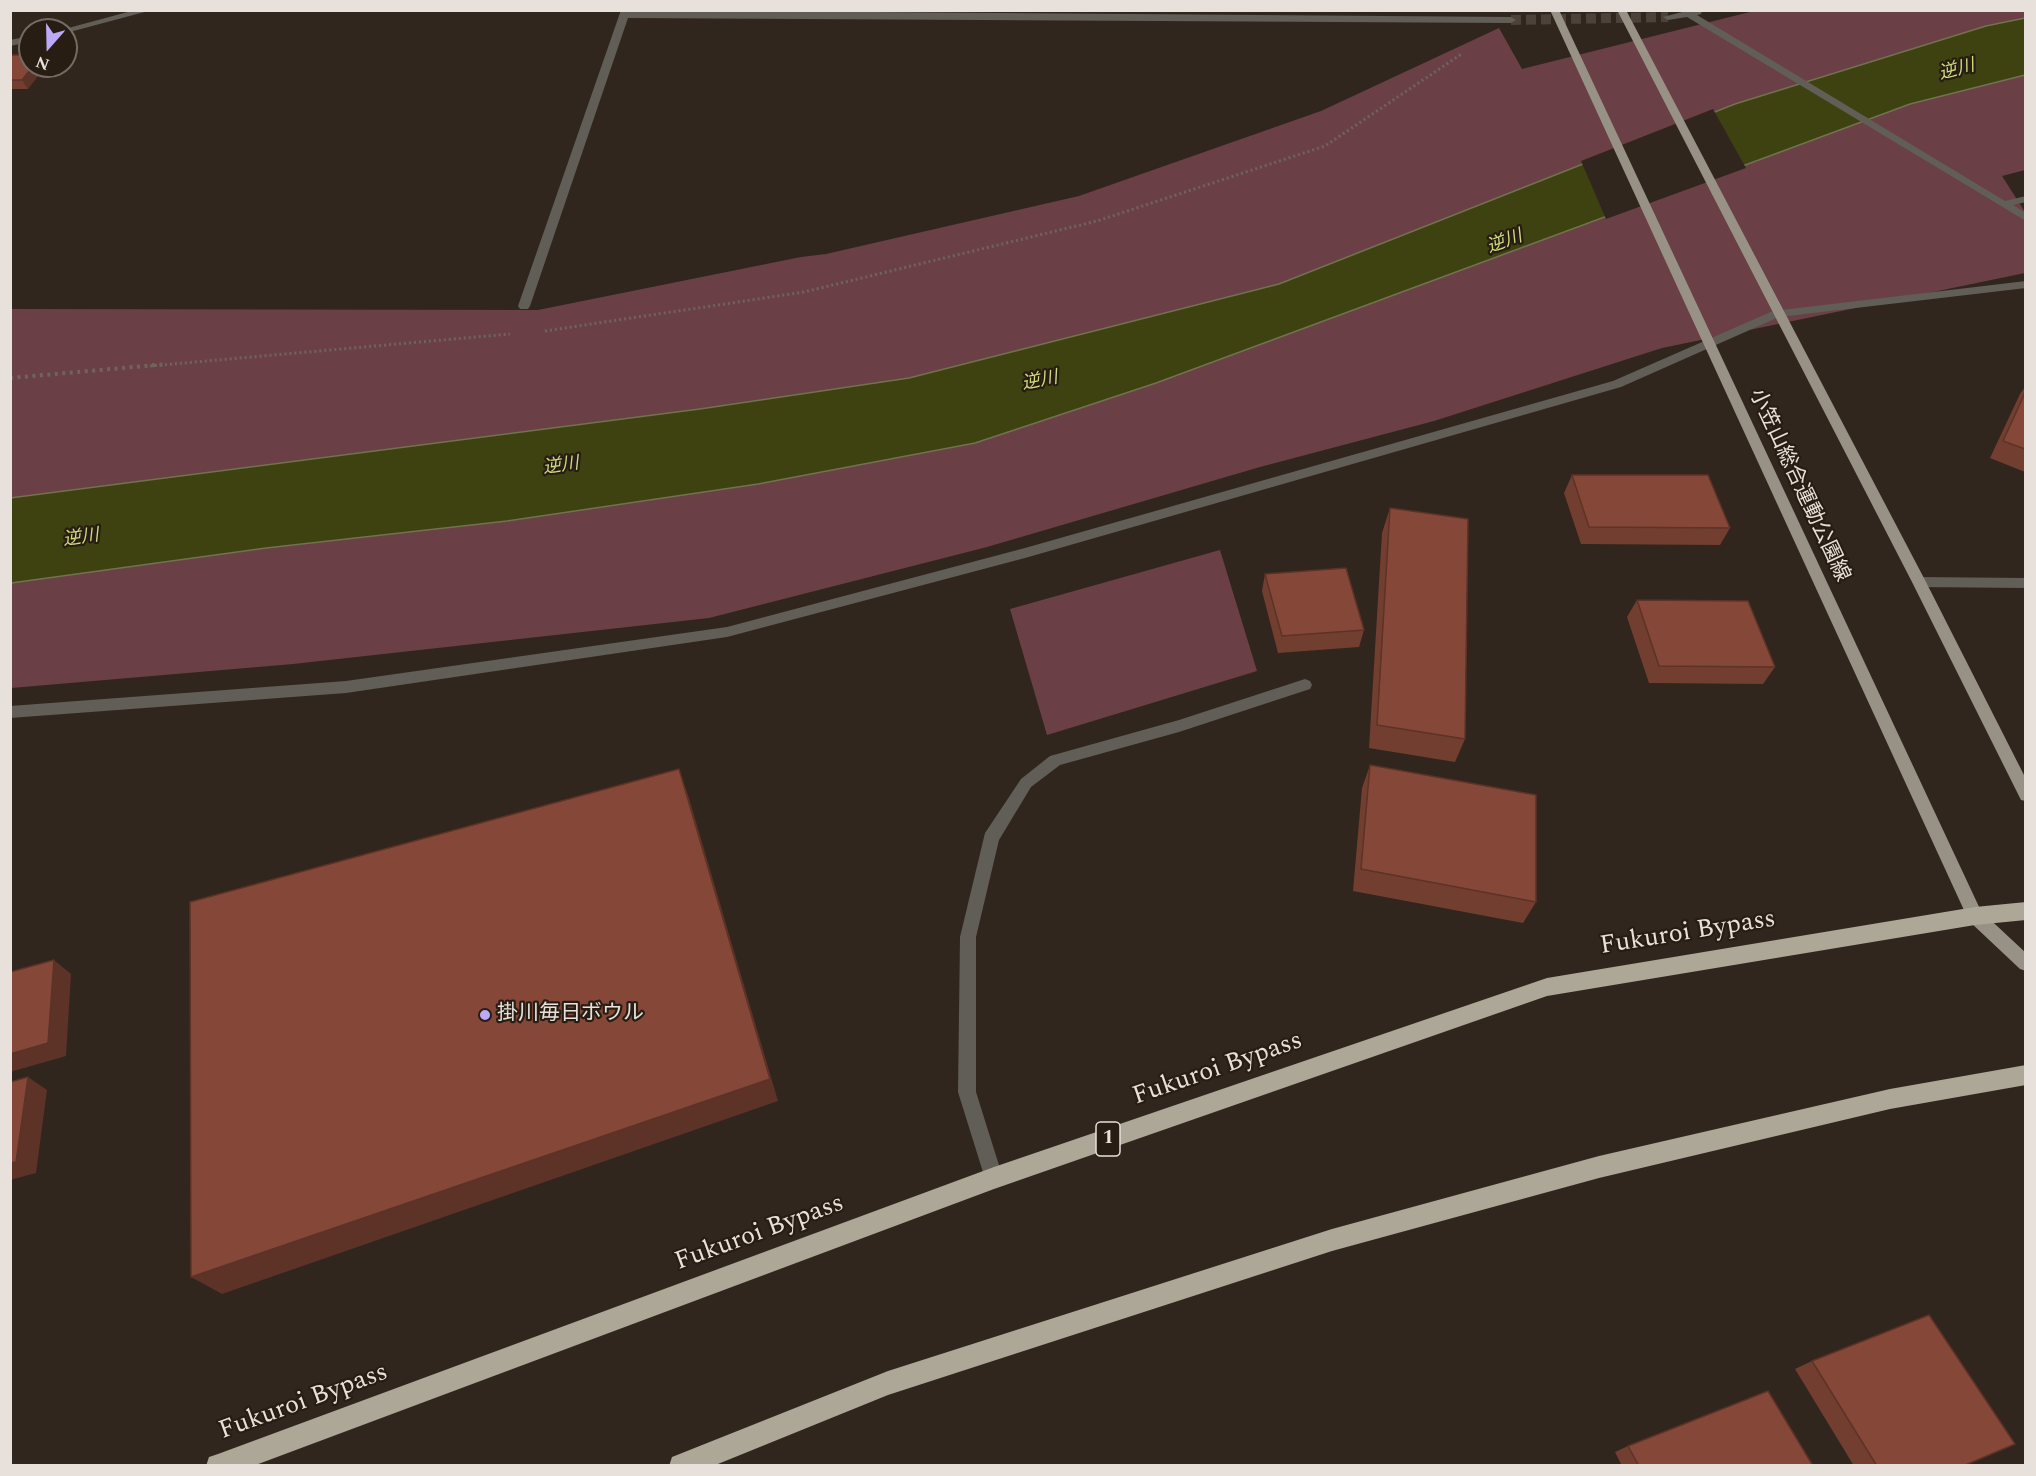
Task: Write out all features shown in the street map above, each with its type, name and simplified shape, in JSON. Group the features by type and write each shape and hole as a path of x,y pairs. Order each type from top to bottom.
{"highway":[{"name":"Fukuroi Bypass","path":"218,1466 994,1178 1547,987 1975,916 2025,911"},
{"path":"681,1466 888,1383 1332,1240 1599,1167 1890,1099 2025,1075"}],"main road":[{"name":"小笠山総合運動公園線","path":"1554,10 1975,916 2025,964"},
{"path":"1621,10 1777,314 1919,582 2025,795"}],"street":[{"path":"78,27 148,10"},
{"path":"1668,17 1703,10"},
{"path":"524,306 626,13 1484,15 1511,20"},
{"path":"1689,14 2025,218"},
{"path":"2004,204 2025,199"},
{"path":"10,712 346,687 727,632 1036,550 1617,384 1777,314 2025,284"},
{"path":"1919,582 2025,583"},
{"path":"994,1178 967,1092 968,937 991,838 1014,801 1026,783 1055,760 1179,726 1305,685"}],"path":[{"path":"543,332 804,292 1097,221 1270,166 1325,146 1511,20"},
{"path":"10,378 519,334"}],"shaded area":[{"path":"1754,11 2025,11 2025,170 2002,176 2025,212 2025,273 1662,348 1434,421 1260,467 987,547 709,618 293,664 11,688 11,309 538,310 801,257 826,254 1079,196 1321,111 1499,28 1522,69"},
{"path":"1220,550 1257,671 1047,735 1010,609"}],"water":[{"name":"逆川","path":"2025,18 2025,75 1910,104 1156,383 975,443 758,484 507,521 266,548 11,583 10,498 700,409 909,378 1279,284 1735,104 1986,26"}],"pier":[{"path":"1713,109 1746,168 1606,219 1581,161"}],"building":[{"path":"12,55 18,55 18,78 24,78 22,80 10,80"},
{"path":"2025,393 2025,449 2003,441"},
{"path":"1572,475 1708,475 1730,528 1589,527"},
{"path":"1390,508 1468,519 1465,739 1377,725"},
{"path":"1346,568 1364,630 1282,636 1265,574"},
{"path":"1637,600 1748,601 1775,667 1659,666"},
{"path":"1370,765 1536,795 1536,902 1361,869"},
{"name":"掛川毎日ボウル","path":"679,769 770,1079 191,1277 190,902"},
{"path":"54,960 48,1043 10,1054 10,972"},
{"path":"28,1077 16,1162 10,1163 10,1082"},
{"path":"1929,1315 2015,1444 1963,1466 1877,1466 1812,1361"},
{"path":"1768,1391 1813,1466 1639,1466 1628,1446"}],"tunnel":[{"path":"1511,20 1668,17"}],"place":[{"name":"掛川毎日ボウル","path":"485,1015"}]}
